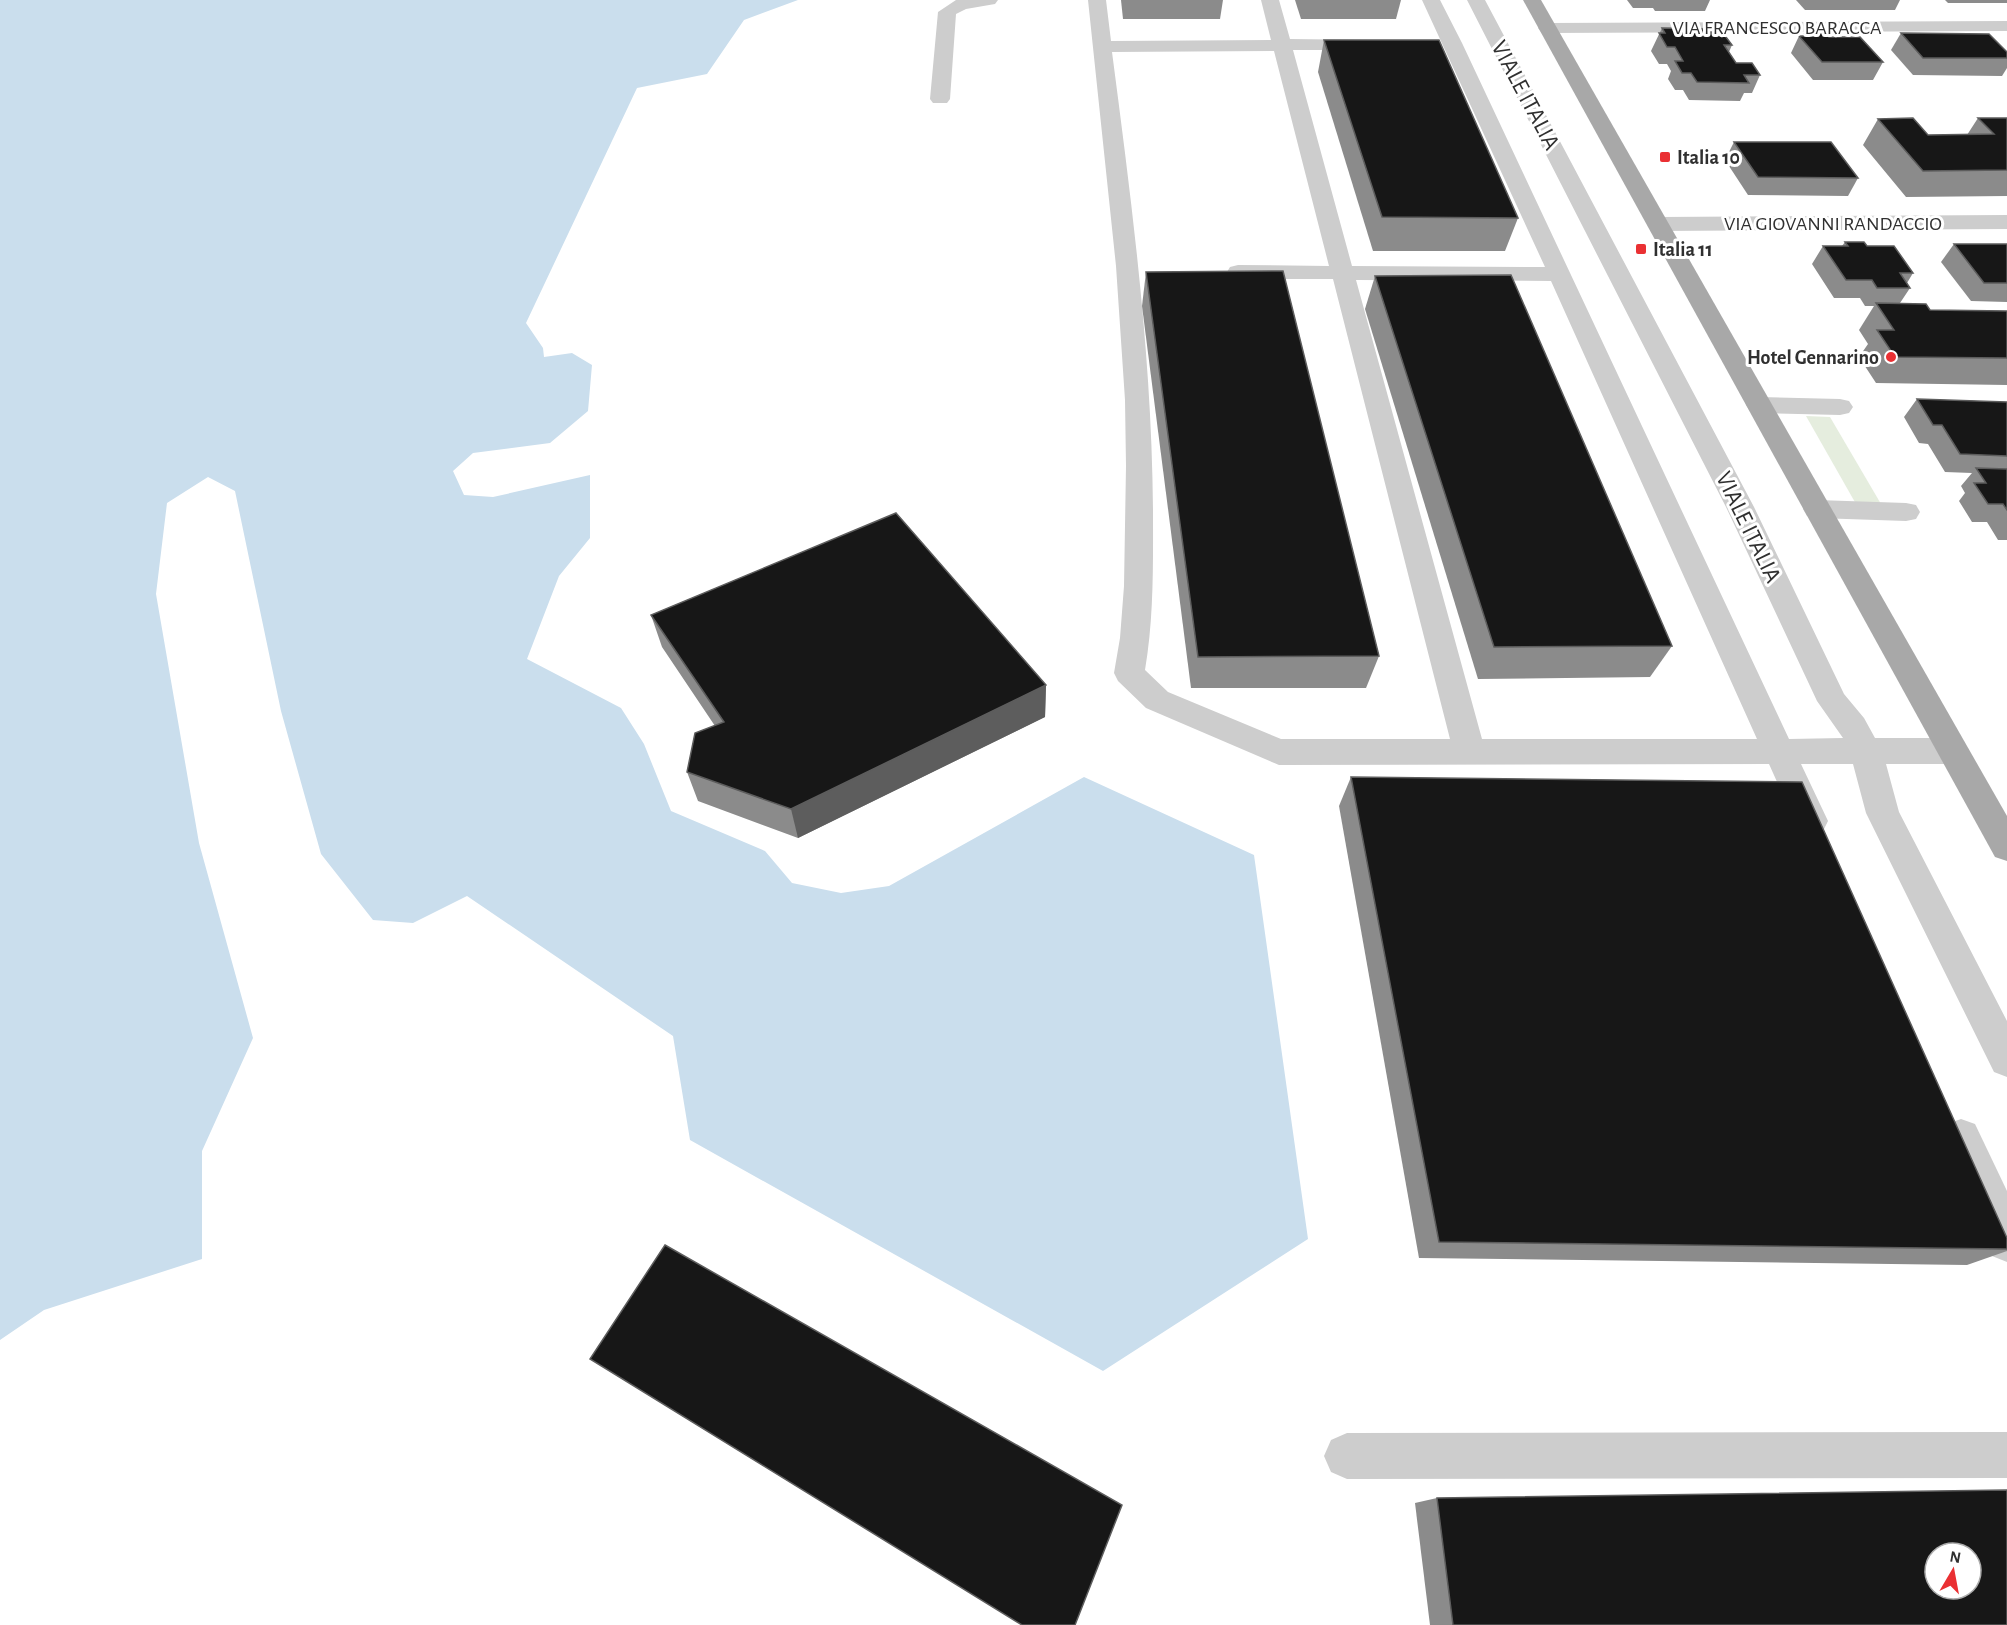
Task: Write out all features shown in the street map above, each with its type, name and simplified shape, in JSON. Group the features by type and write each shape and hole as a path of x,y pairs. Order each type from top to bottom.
{"main road":[{"name":"VIALE ITALIA","path":"1532,0 2007,847"}],"street":[{"path":"940,99 947,12 962,4 989,0"},
{"path":"1096,0 1139,272 1141,459 1137,639 1130,673 1157,700 1280,752 1953,751"},
{"path":"1270,0 1469,752"},
{"path":"1431,0 1442,43 1558,274 1823,847"},
{"name":"VIALE ITALIA","path":"1476,0 1740,507 1832,701 1853,728 1866,751 1883,813 2007,1059"},
{"name":"VIA FRANCESCO BARACCA","path":"1547,28 2007,26"},
{"path":"1102,46 1385,44"},
{"name":"VIA GIOVANNI RANDACCIO","path":"1659,224 2007,222"},
{"path":"1215,272 1558,274"},
{"path":"1759,405 1840,407"},
{"path":"1817,509 1906,512"},
{"path":"1950,1115 1996,1212 2007,1241"},
{"path":"1347,1456 2007,1455"}],"green space":[{"path":"1806,416 1830,417 1881,504 1856,504"}],"water":[{"path":"0,0 798,0 744,20 707,74 637,88 526,323 543,348 544,357 572,353 592,365 588,411 550,443 473,453 453,471 464,495 493,497 590,475 590,538 559,576 527,659 621,708 644,744 671,811 765,851 792,883 841,893 889,886 1084,777 1254,855 1308,1239 1103,1371 690,1140 673,1036 467,896 413,923 373,920 321,854 281,711 235,491 208,477 167,503 156,594 199,843 253,1038 202,1151 202,1259 44,1310 0,1340"}],"building":[{"path":"1662,28 1720,29 1732,45 1724,45 1736,63 1752,63 1760,75 1744,75 1749,83 1697,82 1691,73 1682,73 1675,61 1683,61 1675,47 1667,47 1659,33 1665,33"},
{"path":"1826,33 1829,37 1860,37 1883,62 1822,62 1799,36"},
{"path":"1901,33 1989,34 2007,52 2007,58 1923,58"},
{"path":"1324,40 1439,40 1518,218 1382,217"},
{"path":"1913,118 1928,135 1994,134 1978,118 2007,118 2007,170 1923,171 1878,119"},
{"path":"1734,142 1831,142 1858,178 1758,177"},
{"path":"1845,242 1864,242 1867,246 1894,246 1913,273 1900,273 1910,288 1877,288 1872,280 1846,280 1823,246 1848,246"},
{"path":"1954,244 2007,244 2007,283 1984,283"},
{"path":"1283,271 1379,656 1198,657 1146,272"},
{"path":"1511,275 1672,646 1494,647 1375,276"},
{"path":"1876,303 1926,304 1930,310 2007,311 2007,358 1895,357 1877,330 1894,330"},
{"path":"1917,399 2007,402 2007,456 1960,454 1942,425 1933,425"},
{"path":"1976,468 2007,469 2007,510 2003,504 1988,504 1974,483 1986,483"},
{"path":"896,513 1046,685 791,809 687,772 695,733 724,722 651,615"},
{"path":"1351,777 1802,782 2007,1238 2007,1249 1439,1242"},
{"path":"665,1245 1122,1505 1075,1625 1022,1625 590,1359"},
{"path":"2007,1490 2007,1625 1453,1625 1437,1498"}],"place":[{"name":"Italia 10","path":"1665,157"},
{"name":"Italia 11","path":"1641,249"},
{"name":"Hotel Gennarino","path":"1891,357"}]}
